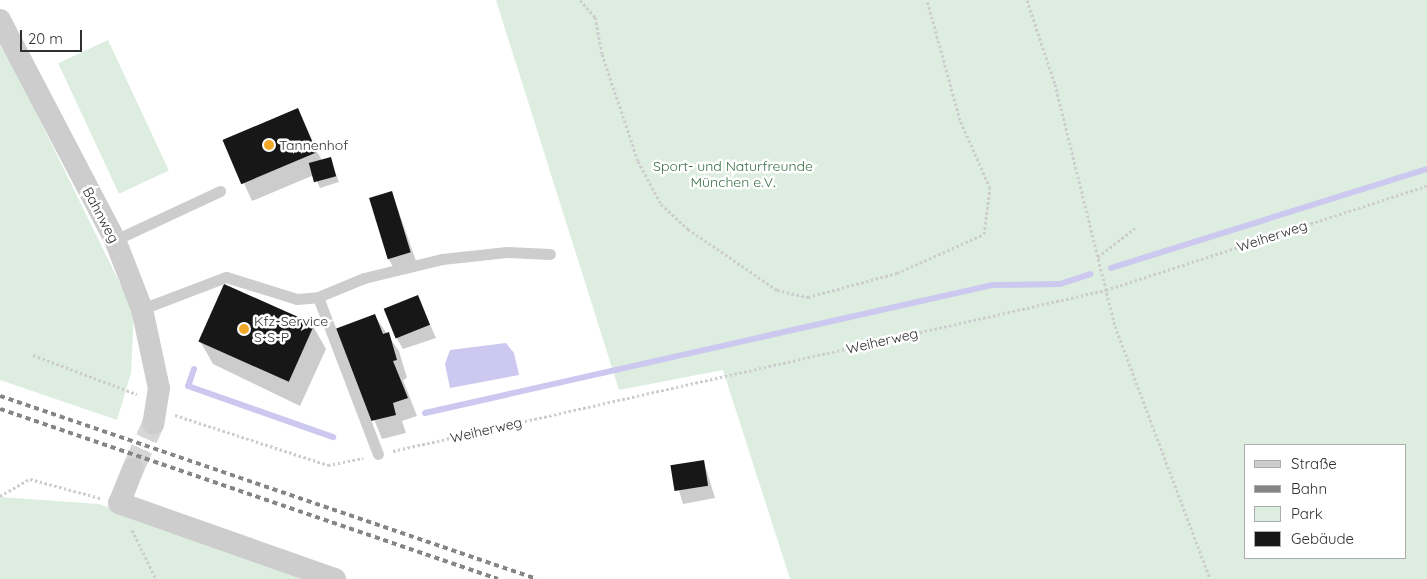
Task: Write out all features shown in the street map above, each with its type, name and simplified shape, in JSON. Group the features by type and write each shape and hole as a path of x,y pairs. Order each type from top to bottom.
{"street":[{"name":"Bahnweg","path":"0,20 115,240 142,309 159,388 155,411"},
{"path":"133,469 118,503 335,579"}],"lane":[{"path":"115,240 220,191"},
{"path":"142,309 226,277 289,297 318,297 364,278 442,259 507,252 550,254"},
{"path":"318,297 378,454"}],"path":[{"path":"580,0 595,18 602,54 638,161 661,204 688,229 777,290 808,297 897,273 984,234 990,188 960,120 927,0"},
{"path":"1027,0 1055,84 1115,326 1210,579"},
{"name":"Weiherweg","path":"155,411 328,465 1106,290 1427,186"},
{"path":"1097,257 1135,228"},
{"path":"34,355 155,411"},
{"path":"0,496 30,479 118,503 156,579"}],"green space":[{"name":"Sport- und Naturfreunde München e.V.","path":"496,0 1427,0 1427,579 790,579 723,370 619,390"},
{"path":"0,39 134,312 131,373 117,420 0,380"},
{"path":"108,40 169,171 119,194 58,63"},
{"path":"0,497 99,504 308,579 0,579"}],"shaded area":[{"path":"506,343 514,353 519,375 450,388 445,364 450,350"}],"building":[{"name":"Tannenhof","path":"298,108 317,152 241,184 223,140"},
{"path":"331,157 336,176 314,182 309,163"},
{"path":"392,191 411,252 388,259 369,198"},
{"path":"224,284 314,324 289,382 198,342"},
{"path":"418,295 430,325 396,339 384,309"},
{"path":"375,314 383,334 389,332 397,360 393,361 408,398 393,403 396,415 371,421 335,329"},
{"path":"704,460 708,486 674,491 670,465"}],"waterway":[{"path":"1111,268 1427,169"},
{"path":"425,413 992,285 1060,284 1090,274"},
{"path":"194,369 188,386 333,437"}],"tunnel":[{"path":"133,469 153,424"}],"railway":[{"path":"0,396 537,579"},
{"path":"0,409 498,579"}],"place":[{"name":"Tannenhof","path":"269,145"},
{"name":"Kfz-Service S-S-P","path":"244,329"}]}
